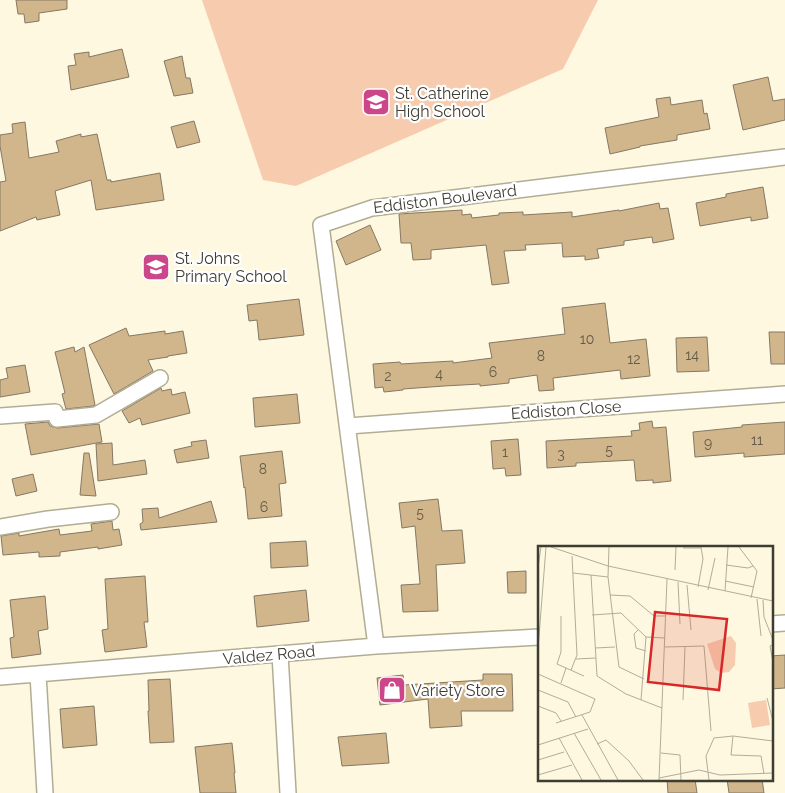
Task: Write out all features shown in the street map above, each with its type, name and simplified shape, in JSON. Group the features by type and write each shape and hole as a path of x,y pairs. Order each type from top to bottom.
{"street":[{"name":"Eddiston Boulevard","path":"376,646 320,225 372,208 785,157"},
{"path":"0,416 56,412 57,419 96,415 160,378"},
{"name":"Eddiston Close","path":"348,426 785,394"},
{"path":"0,527 111,512"},
{"path":"772,624 785,623"},
{"name":"Valdez Road","path":"0,677 376,646 538,637"},
{"path":"280,654 288,793"},
{"path":"38,674 45,793"}],"shaded area":[{"path":"202,0 598,0 563,69 296,186 263,180"}],"building":[{"path":"16,0 67,0 67,9 39,13 39,21 25,23 24,14 18,14"},
{"path":"122,49 129,77 71,90 68,66 76,65 74,54 89,52 89,57"},
{"path":"182,56 186,78 190,78 193,93 174,96 164,61"},
{"path":"768,77 773,101 785,99 785,120 743,130 733,85"},
{"path":"670,97 671,105 702,100 704,114 707,113 710,129 677,135 677,140 640,146 610,154 605,128 659,117 656,99"},
{"path":"194,121 200,142 177,148 171,127"},
{"path":"25,122 29,158 59,152 56,141 81,134 81,137 97,134 107,180 111,180 111,182 160,173 164,200 96,210 91,180 55,191 60,215 37,220 36,217 0,231 0,182 6,181 0,135 13,133 12,124"},
{"path":"763,187 768,218 751,221 751,217 700,226 696,203 726,197 726,194"},
{"path":"659,203 660,209 668,208 674,239 653,243 652,237 624,241 624,245 597,249 599,258 585,260 585,256 563,257 562,243 525,245 526,250 504,251 509,283 492,285 486,245 431,250 431,259 413,260 411,243 401,243 399,214 462,210 462,215 471,214 472,218 499,215 499,213 523,212 523,215 572,212 572,217 619,211"},
{"path":"370,225 381,250 346,265 336,241"},
{"path":"299,299 304,335 259,340 257,320 249,321 247,305"},
{"path":"605,303 610,343 646,339 650,376 621,379 620,370 553,378 554,390 539,391 537,375 509,379 509,383 480,386 480,384 444,386 384,392 383,387 375,388 373,364 453,361 453,363 492,358 489,343 565,334 562,308"},
{"path":"126,328 129,336 165,331 165,334 183,331 187,353 148,360 153,371 114,394 89,345"},
{"path":"769,332 785,332 785,364 771,364"},
{"path":"707,337 709,371 677,372 676,338"},
{"path":"74,347 75,352 84,347 95,405 66,409 62,394 65,393 55,352"},
{"path":"25,365 30,392 0,397 0,380 8,378 6,368"},
{"path":"161,388 162,391 171,389 172,395 185,392 190,413 142,425 140,418 129,423 122,411"},
{"path":"297,394 300,423 255,427 253,398"},
{"path":"652,421 653,428 666,427 671,481 653,483 653,480 636,481 634,460 576,463 576,466 547,468 546,441 632,436 631,431 640,430 639,423"},
{"path":"48,422 50,426 58,428 99,424 102,442 31,455 25,424"},
{"path":"785,422 785,454 744,457 744,453 695,457 693,432 742,427 742,425"},
{"path":"518,439 521,475 506,476 505,468 493,469 491,441"},
{"path":"206,440 209,458 177,463 174,450 192,446 191,442"},
{"path":"112,443 113,465 145,460 147,474 98,481 96,444"},
{"path":"282,451 286,483 279,484 282,516 248,519 240,456"},
{"path":"84,453 89,453 96,496 80,495"},
{"path":"33,474 37,491 16,496 12,479"},
{"path":"438,499 442,531 462,530 465,563 436,565 438,611 403,612 401,585 420,584 415,526 402,528 399,503"},
{"path":"211,501 217,522 141,530 140,524 143,522 142,509 158,508 159,518"},
{"path":"112,521 113,530 119,529 122,545 60,552 60,556 39,557 39,552 3,555 1,536 19,533 19,536 59,529 60,535 92,531 91,524"},
{"path":"306,541 308,566 271,568 270,543"},
{"path":"526,571 526,593 508,593 507,572"},
{"path":"145,576 148,622 144,622 147,647 105,652 102,630 108,629 105,579"},
{"path":"306,590 309,621 257,627 254,596"},
{"path":"45,596 48,629 38,631 41,654 12,658 10,638 14,637 10,600"},
{"path":"785,655 785,688 772,689 772,656"},
{"path":"483,674 512,674 513,711 461,711 462,726 430,728 428,699 380,705 377,678 403,675 404,685 483,680"},
{"path":"170,679 174,742 150,743 148,680"},
{"path":"94,706 97,745 63,748 60,709"},
{"path":"386,733 389,763 342,766 338,737"},
{"path":"232,743 236,793 200,793 195,747"},
{"path":"667,780 695,780 697,793 668,793"},
{"path":"727,780 762,780 764,793 729,793"}],"place":[{"name":"St. Catherine High School","path":"376,102"},
{"name":"St. Johns Primary School","path":"156,267"},
{"name":"Variety Store","path":"392,690"}]}
